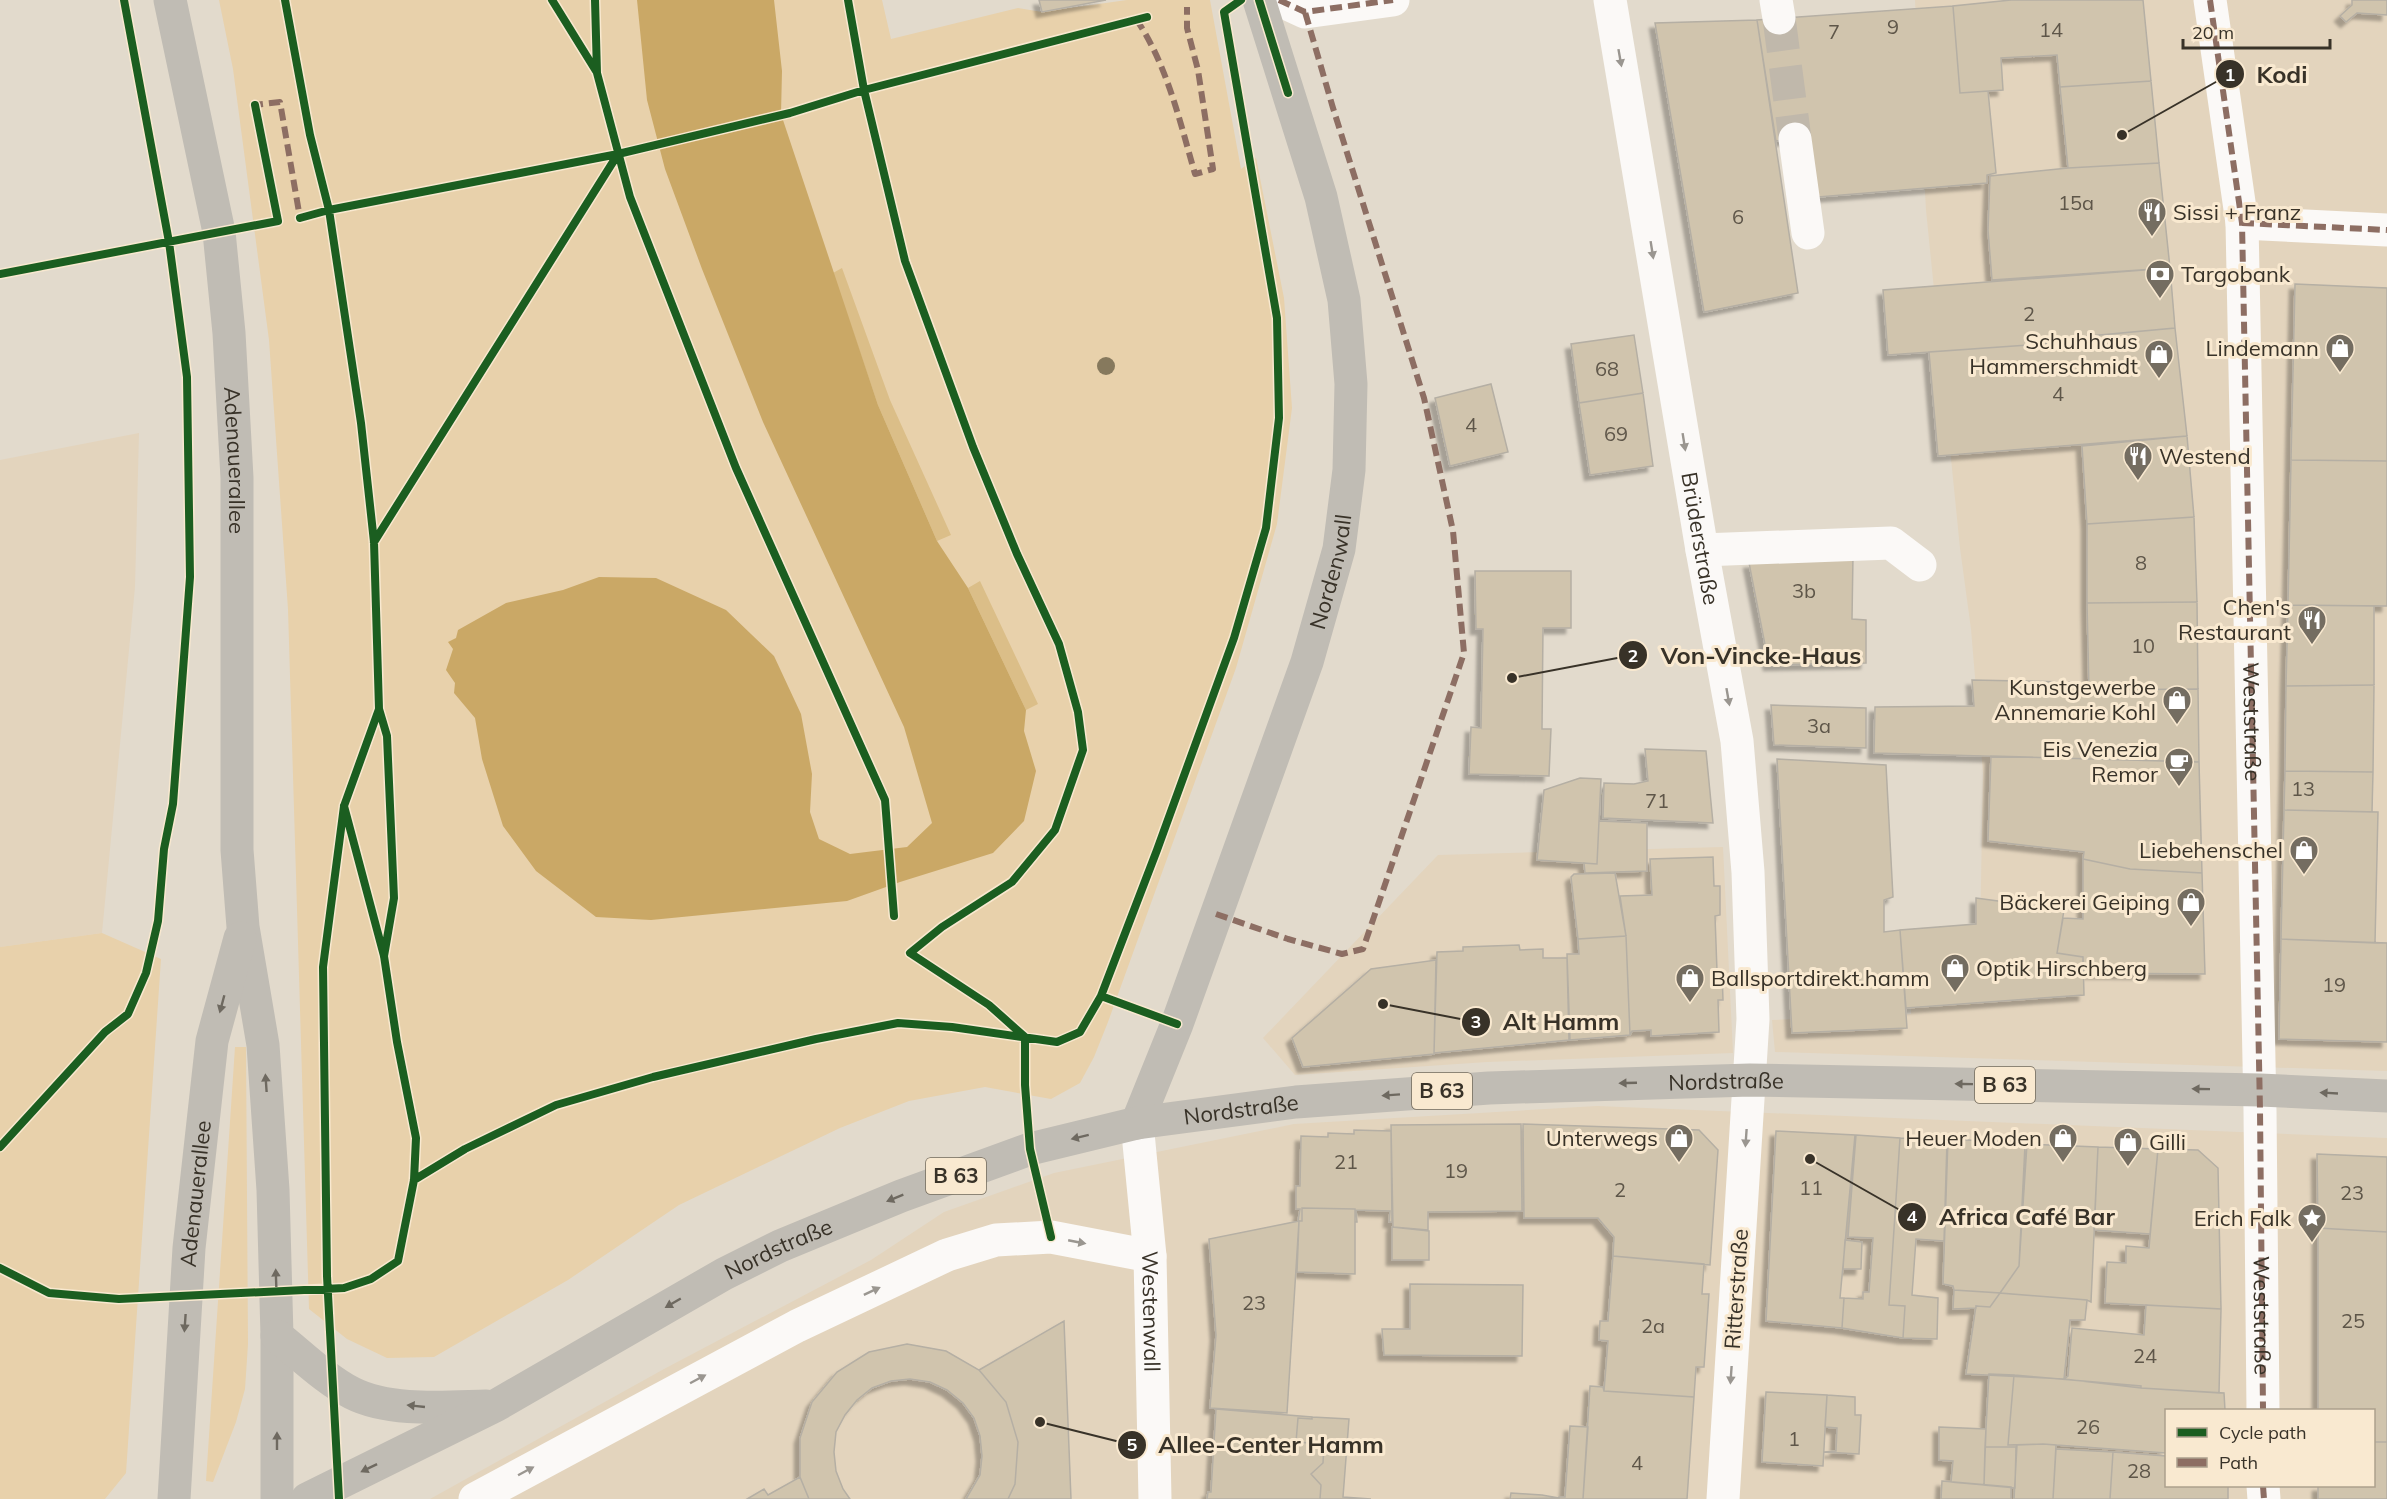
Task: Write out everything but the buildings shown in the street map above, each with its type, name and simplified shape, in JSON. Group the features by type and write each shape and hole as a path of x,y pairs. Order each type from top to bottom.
{"main road":[{"name":"Adenauerallee","path":"170,0 219,232 230,333 237,478 237,850 243,927 263,1045 273,1191 277,1336 276,1499"},
{"name":"Nordenwall","path":"1137,1123 1177,1024 1307,662 1339,549 1349,470 1351,384 1344,300 1321,197 1260,0"},
{"name":"Adenauerallee","path":"174,1499 189,1248 212,1041 243,927"},
{"name":"Nordstraße","path":"307,1499 495,1406 724,1274 780,1246 901,1196 1030,1149 1137,1123 1296,1102 1489,1088 1750,1080 2259,1090"},
{"name":"B 63","path":"2259,1090 2387,1096"},
{"path":"277,1336 353,1394 383,1402 425,1407 495,1406"}],"street":[{"path":"1279,0 1305,12 1392,0"},
{"name":"Brüderstraße","path":"1610,0 1702,550 1737,741 1748,872 1753,1019 1750,1080"},
{"name":"Weststraße","path":"2210,0 2242,223 2263,1409"},
{"path":"1795,139 1808,233"},
{"path":"2242,223 2387,230"},
{"path":"1702,550 1891,543 1920,565"},
{"name":"Ritterstraße","path":"1723,1499 1750,1080"},
{"name":"Westenwall","path":"1137,1123 1150,1256 1155,1499"},
{"path":"475,1499 797,1326 947,1255 996,1240 1051,1237 1150,1256"}],"shaded area":[{"path":"219,0 882,0 891,39 1018,8 1042,12 1127,0 1210,0 1241,169 1256,158 1284,298 1292,408 1277,524 1236,668 1108,1022 1094,1057 1080,1083 1051,1099 985,1087 909,1101 840,1128 679,1205 568,1280 434,1357 387,1358 347,1339 309,1309 288,609 269,340 233,69"},
{"path":"637,0 774,0 782,71 781,114 878,405 937,541 968,588 1026,710 1024,731 1036,771 1024,821 993,853 847,901 651,920 596,917 536,871 503,826 482,759 475,718 454,693 455,683 446,670 453,649 448,642 456,638 458,630 506,603 563,590 599,577 656,578 726,610 774,656 801,714 812,774 810,812 819,839 850,854 907,847 932,823 904,727 763,422 665,169 647,100"},
{"path":"1915,0 2387,0 2387,1071 1775,1052 1772,1020 1911,1014 1910,941 1980,937 1983,773 1971,629 1960,548 1926,210"},
{"path":"842,268 890,400 951,535 937,541 878,405 833,273"},
{"path":"139,433 135,587 102,933 0,947 0,460"},
{"path":"980,581 1038,704 1026,710 968,588"},
{"path":"1723,847 1733,1053 1487,1062 1295,1075 1263,1038 1438,855"},
{"path":"102,933 161,959 126,1473 105,1499 0,1499 0,947"},
{"path":"235,1047 246,1047 248,1344 245,1389 236,1422 213,1482 206,1481"},
{"path":"1597,1106 2387,1138 2387,1499 430,1499 664,1369 871,1260 944,1212 1054,1173 1294,1124"}],"tunnel":[{"path":"1779,18 1795,139"}],"marked path":[{"path":"1279,0 1305,12 1393,0"},
{"path":"2210,0 2242,223 2260,1110 2263,1409"},
{"path":"1136,19 1147,36 1164,74 1195,174 1213,169 1198,70 1187,28 1187,7"},
{"path":"1216,914 1288,939 1342,954 1363,949 1464,653 1453,531 1424,398 1305,12"},
{"path":"255,109 255,105 280,102 300,218 304,217"},
{"path":"2242,223 2387,230"},
{"path":"2263,1487 2264,1499"}],"cycle path":[{"path":"0,1147 105,1032 128,1014 146,973 158,921 164,849 173,804 190,577 187,377 169,242 124,0"},
{"path":"285,0 310,135 329,210 361,423 374,542 379,709 387,736 394,898 384,956"},
{"path":"552,0 596,71"},
{"path":"595,0 597,73 630,197 736,468 885,800 894,916"},
{"path":"848,0 864,90 905,261 973,447 1017,554 1059,644 1078,712 1083,750 1055,830 1012,882 942,927 910,953 989,1005 1025,1037 1025,1085 1030,1149 1051,1237"},
{"path":"414,1180 465,1149 556,1105 653,1077 816,1039 898,1023 952,1027 1057,1042 1080,1032 1101,996 1157,850 1234,638 1266,528 1279,418 1277,318 1224,12 1241,0"},
{"path":"1259,0 1288,93"},
{"path":"300,218 329,210 618,154 790,113 864,90 1147,17"},
{"path":"0,274 278,221 255,105"},
{"path":"374,542 618,154"},
{"path":"339,1499 327,1276 323,967 344,806 379,709"},
{"path":"0,1268 49,1293 119,1299 344,1288 371,1279 398,1261 414,1180 416,1138 397,1042 384,956 344,806"},
{"path":"1101,996 1177,1024"}],"place":[{"name":"Kodi","path":"2122,135"},
{"name":"Sissi + Franz","path":"2152,238"},
{"name":"Targobank","path":"2160,300"},
{"name":"Lindemann","path":"2340,374"},
{"name":"Schuhhaus Hammerschmidt","path":"2159,380"},
{"name":"Westend","path":"2138,482"},
{"name":"Chen's Restaurant","path":"2312,646"},
{"name":"Von-Vincke-Haus","path":"1512,678"},
{"name":"Kunstgewerbe Annemarie Kohl","path":"2177,726"},
{"name":"Eis Venezia Remor","path":"2179,788"},
{"name":"Liebehenschel","path":"2304,876"},
{"name":"Bäckerei Geiping","path":"2191,928"},
{"name":"Optik Hirschberg","path":"1955,994"},
{"name":"Alt Hamm","path":"1383,1004"},
{"name":"Ballsportdirekt.hamm","path":"1690,1004"},
{"name":"Africa Café Bar","path":"1810,1159"},
{"name":"Unterwegs","path":"1679,1164"},
{"name":"Heuer Moden","path":"2063,1164"},
{"name":"Gilli","path":"2128,1168"},
{"name":"Erich Falk","path":"2312,1244"},
{"name":"Allee-Center Hamm","path":"1040,1422"}]}
